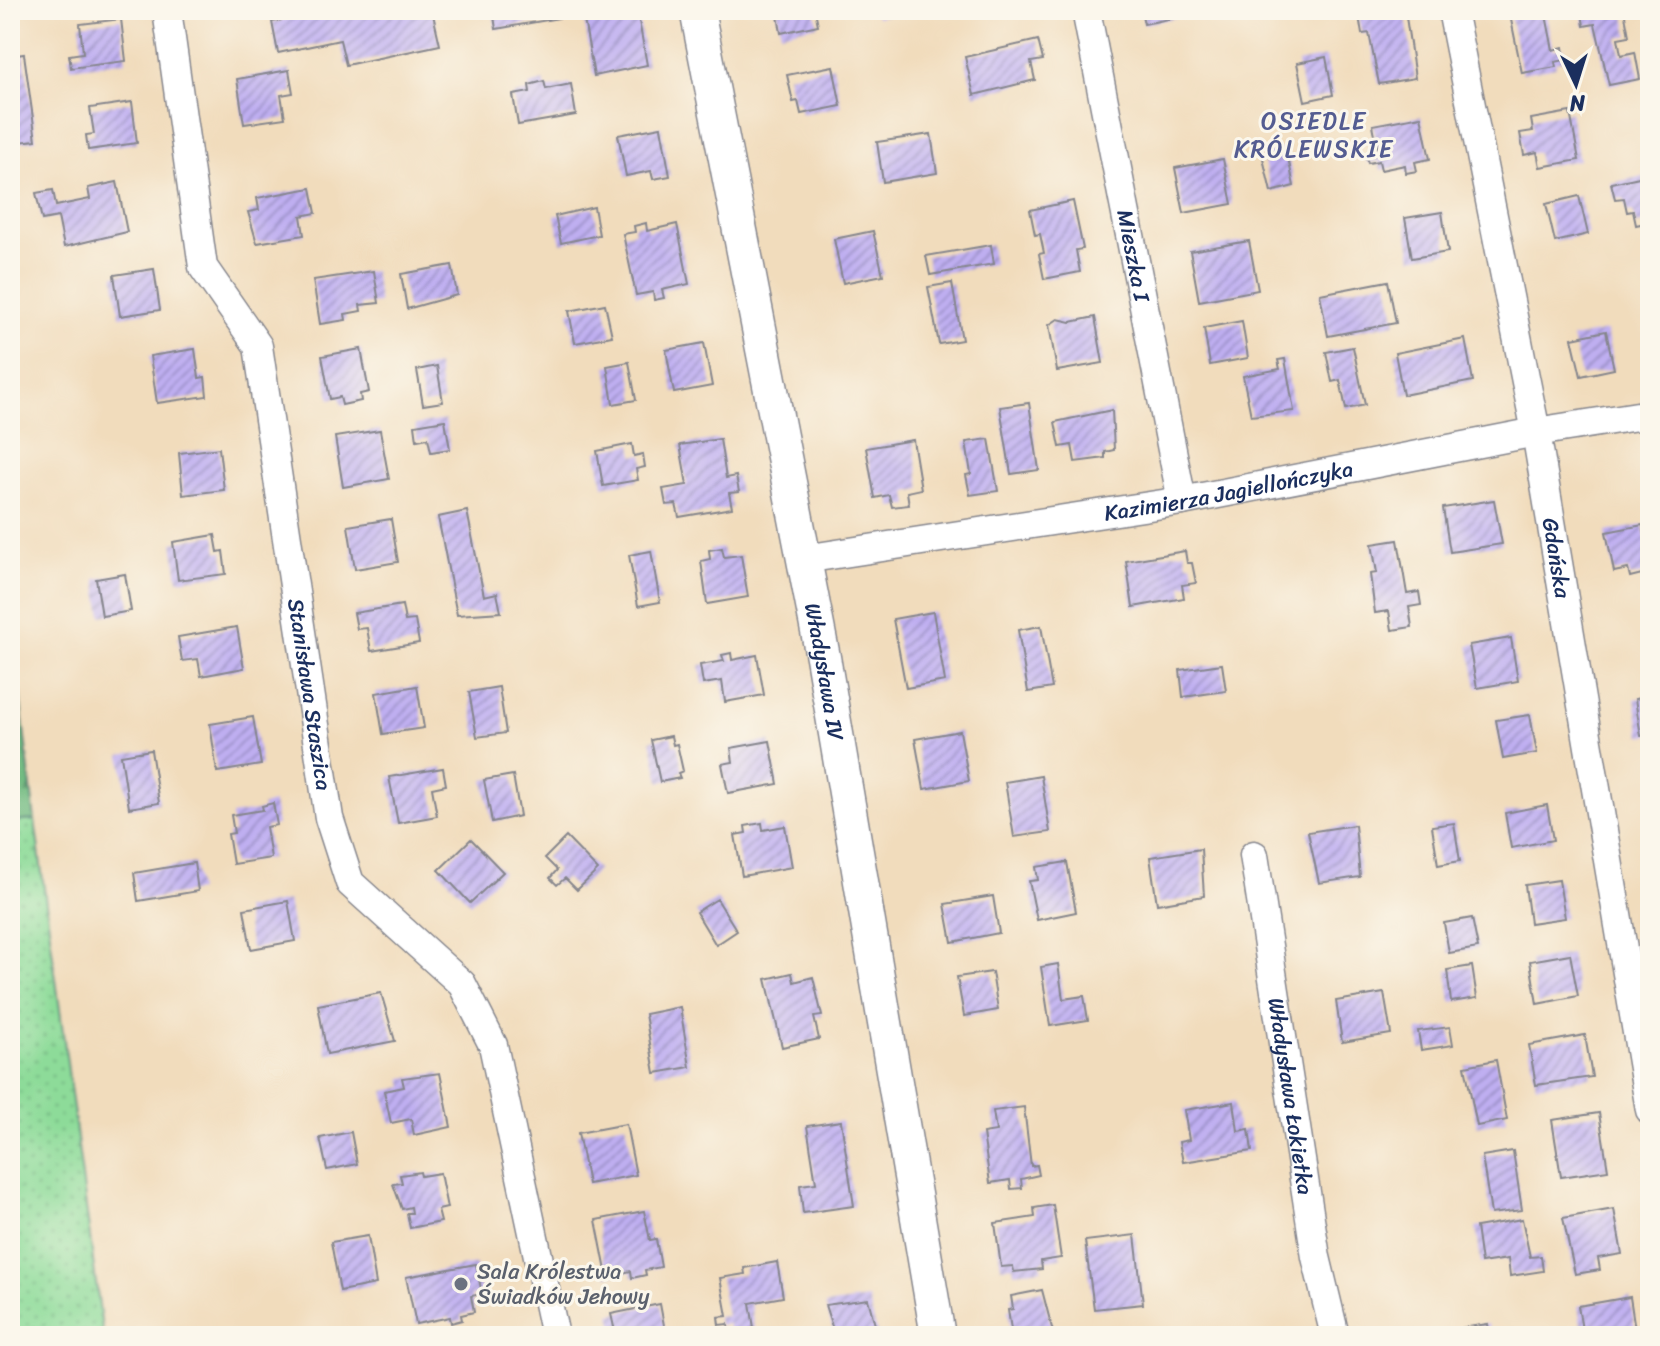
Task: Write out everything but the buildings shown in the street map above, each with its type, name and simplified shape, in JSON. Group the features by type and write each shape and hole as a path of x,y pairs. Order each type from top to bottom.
{"street":[{"name":"Stanisława Staszica","path":"167,10 203,267 258,346 329,818 350,883 462,984 493,1045 555,1336"},
{"name":"Władysława IV","path":"697,10 804,559 938,1336"},
{"name":"Mieszka I","path":"1086,10 1182,501"},
{"name":"Gdańska","path":"1452,10 1536,432 1650,1110"},
{"name":"Kazimierza Jagiellończyka","path":"804,559 1182,501 1536,432 1650,414"},
{"name":"Władysława Łokietka","path":"1254,855 1316,1257 1335,1336"}],"green space":[{"path":"10,613 35,820 10,822"},
{"path":"35,820 103,1336 10,1336 10,822"}],"place":[{"name":"Sala Królestwa Świadków Jehowy","path":"461,1284"}],"district":[{"name":"OSIEDLE KRÓLEWSKIE","path":"1314,135"}]}
